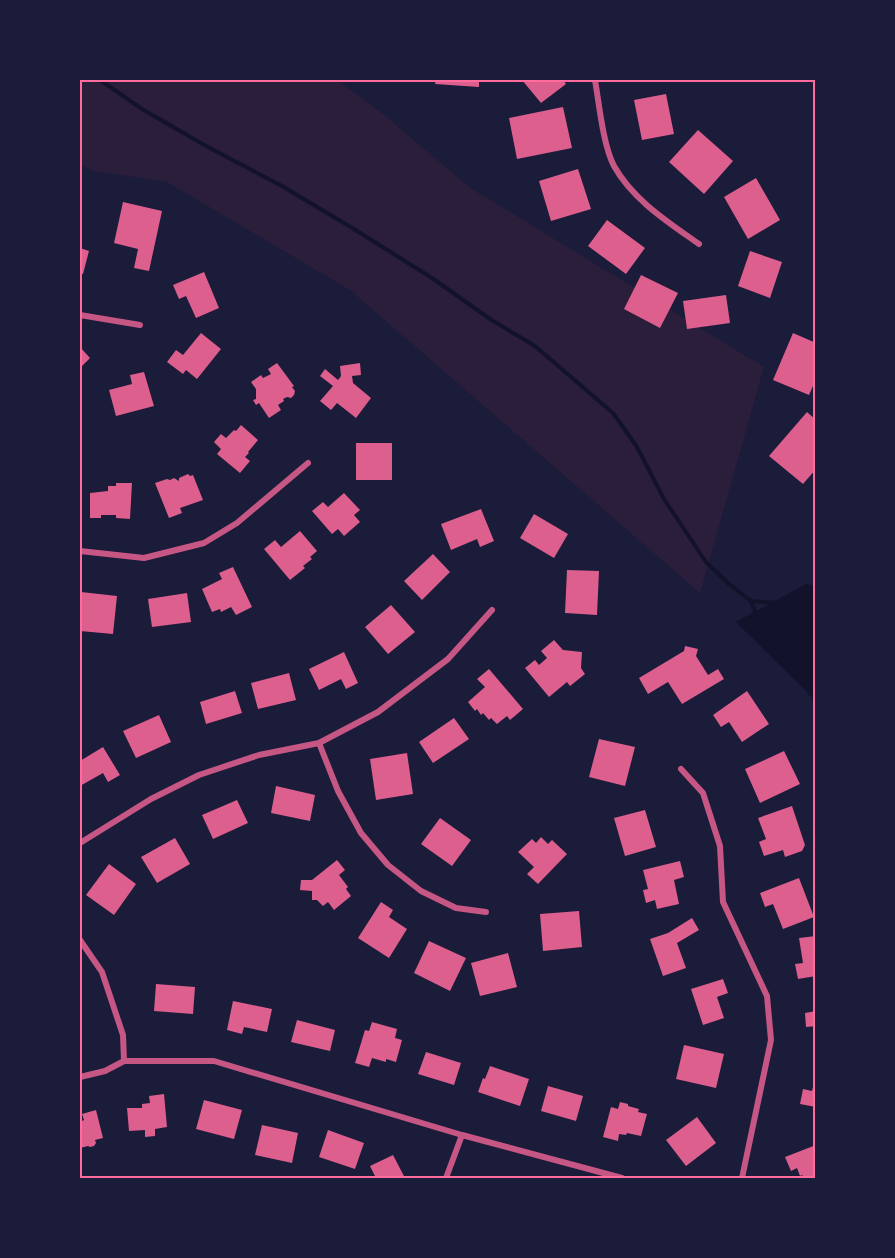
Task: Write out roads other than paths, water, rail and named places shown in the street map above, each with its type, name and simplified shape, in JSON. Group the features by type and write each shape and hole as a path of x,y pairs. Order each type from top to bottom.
{"street":[{"path":"595,80 605,138 613,164 627,185 656,213 699,244"},
{"path":"80,315 140,325"},
{"path":"80,551 144,558 204,543 237,523 308,463"},
{"path":"80,843 151,799 199,775 259,755 319,743 378,712 448,659 492,610"},
{"path":"319,743 338,791 361,833 388,865 421,891 456,908 486,912"},
{"path":"681,769 703,793 720,846 723,902 766,996 771,1040 742,1179"},
{"path":"80,940 102,972 123,1035 124,1061"},
{"path":"80,1077 105,1071 124,1061 213,1061 462,1135 622,1179"},
{"path":"446,1179 462,1135"}],"waterway":[{"path":"100,80 142,109 282,186 349,226 535,346 613,413 637,447 664,499 706,562 751,601"},
{"path":"751,601 756,614"},
{"path":"751,601 777,603"}]}
